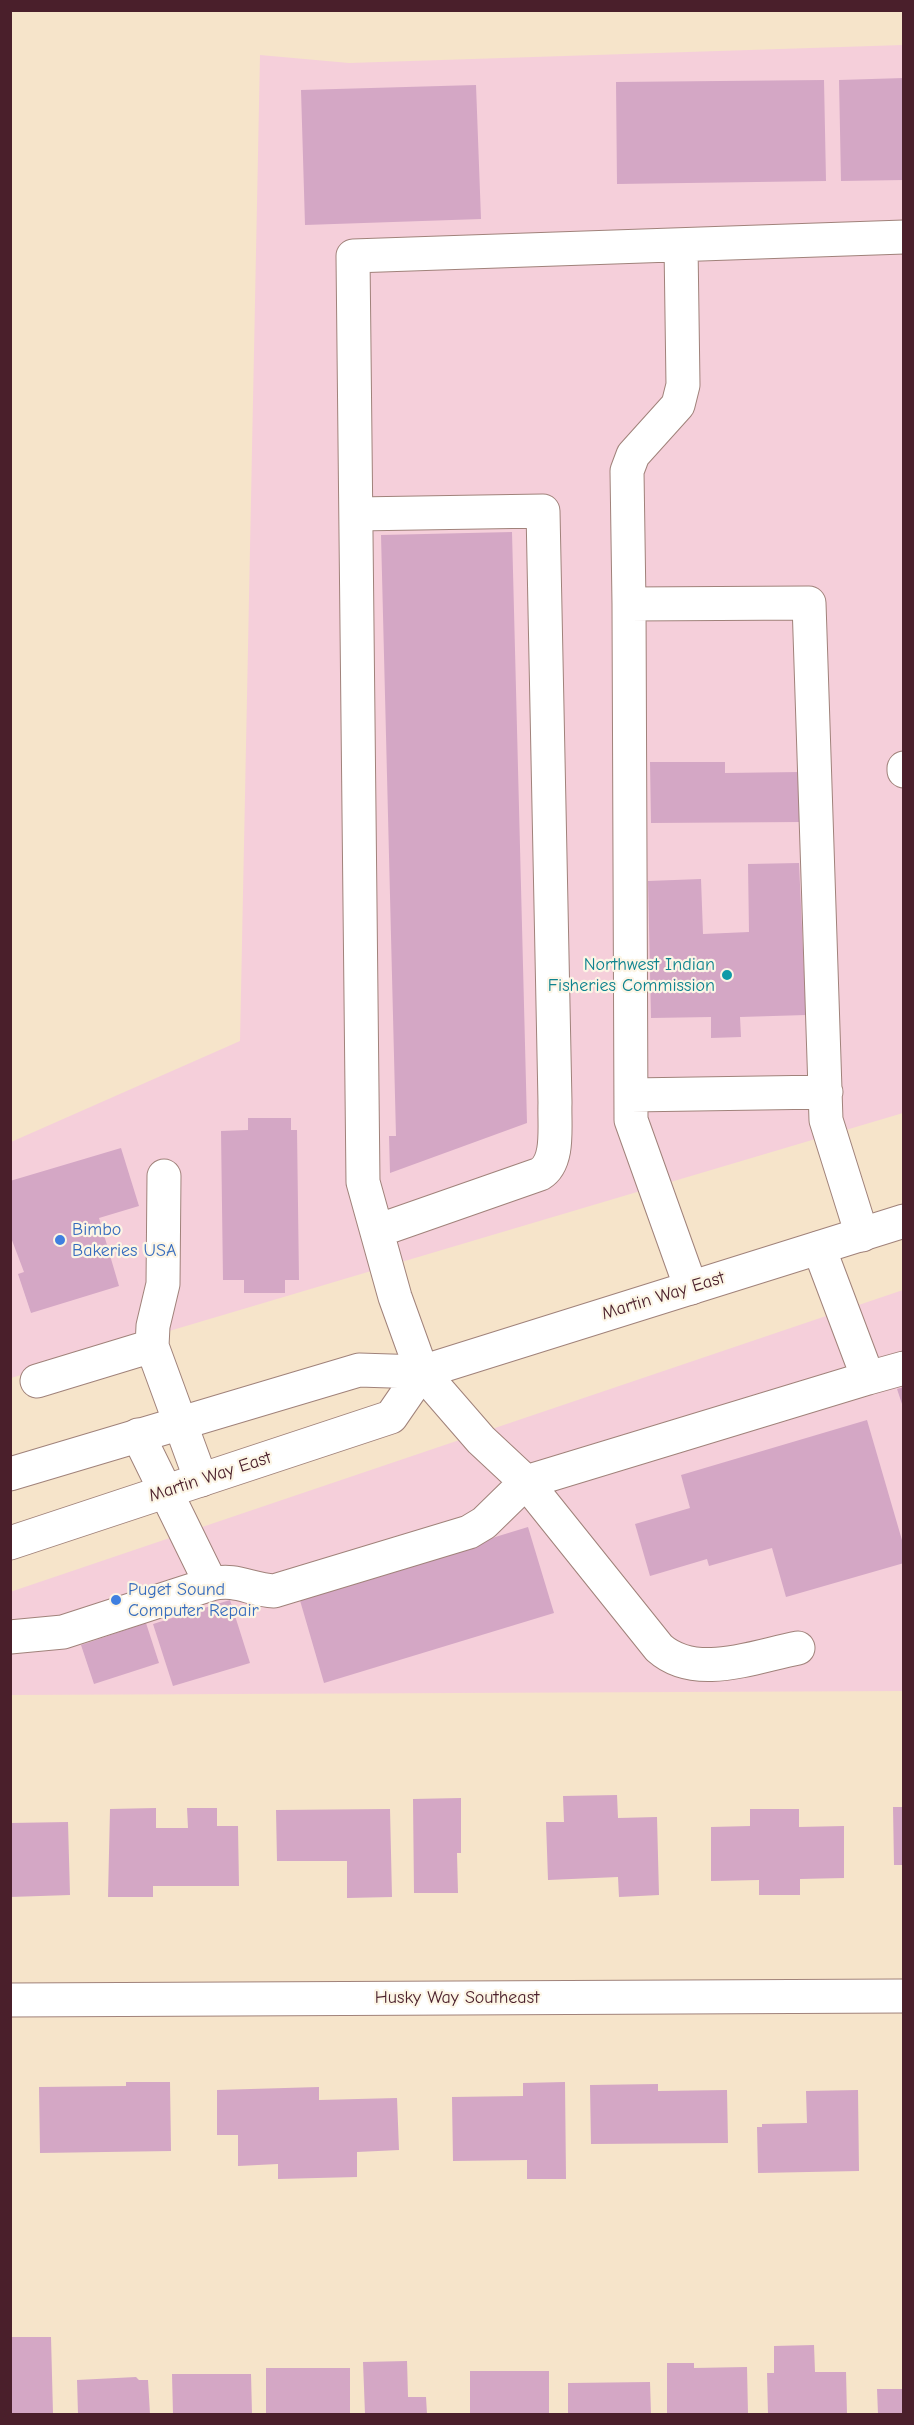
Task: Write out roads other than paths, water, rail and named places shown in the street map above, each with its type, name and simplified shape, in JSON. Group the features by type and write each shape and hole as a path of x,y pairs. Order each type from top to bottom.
{"main road":[{"path":"798,1648 712,1665 693,1665 671,1659 659,1648 526,1482 482,1440 422,1372 395,1297 363,1182 353,256 903,237"},
{"path":"681,245 683,385 678,405 633,455 627,471 630,1095 631,1120 691,1288"},
{"path":"356,514 543,511 555,1103 553,1160 549,1169 540,1174 377,1231"},
{"path":"629,604 809,603 826,1120 862,1235"},
{"path":"630,1095 826,1092"},
{"path":"164,1176 163,1284 153,1326 152,1346 178,1424 201,1480"},
{"name":"Martin Way East","path":"10,1474 359,1370 422,1372 903,1221"},
{"path":"819,1248 868,1378"},
{"path":"37,1381 152,1346"},
{"path":"10,1637 63,1632 228,1580 262,1591 274,1591 470,1532 484,1522 526,1482 903,1368"},
{"name":"Martin Way East","path":"10,1543 391,1417 422,1372"},
{"path":"138,1436 211,1584"},
{"name":"Husky Way Southeast","path":"10,2000 903,1996"}],"place":[{"name":"Northwest Indian Fisheries Commission","path":"727,975"},
{"name":"Bimbo Bakeries USA","path":"60,1240"},
{"name":"Puget Sound Computer Repair","path":"116,1600"}]}
